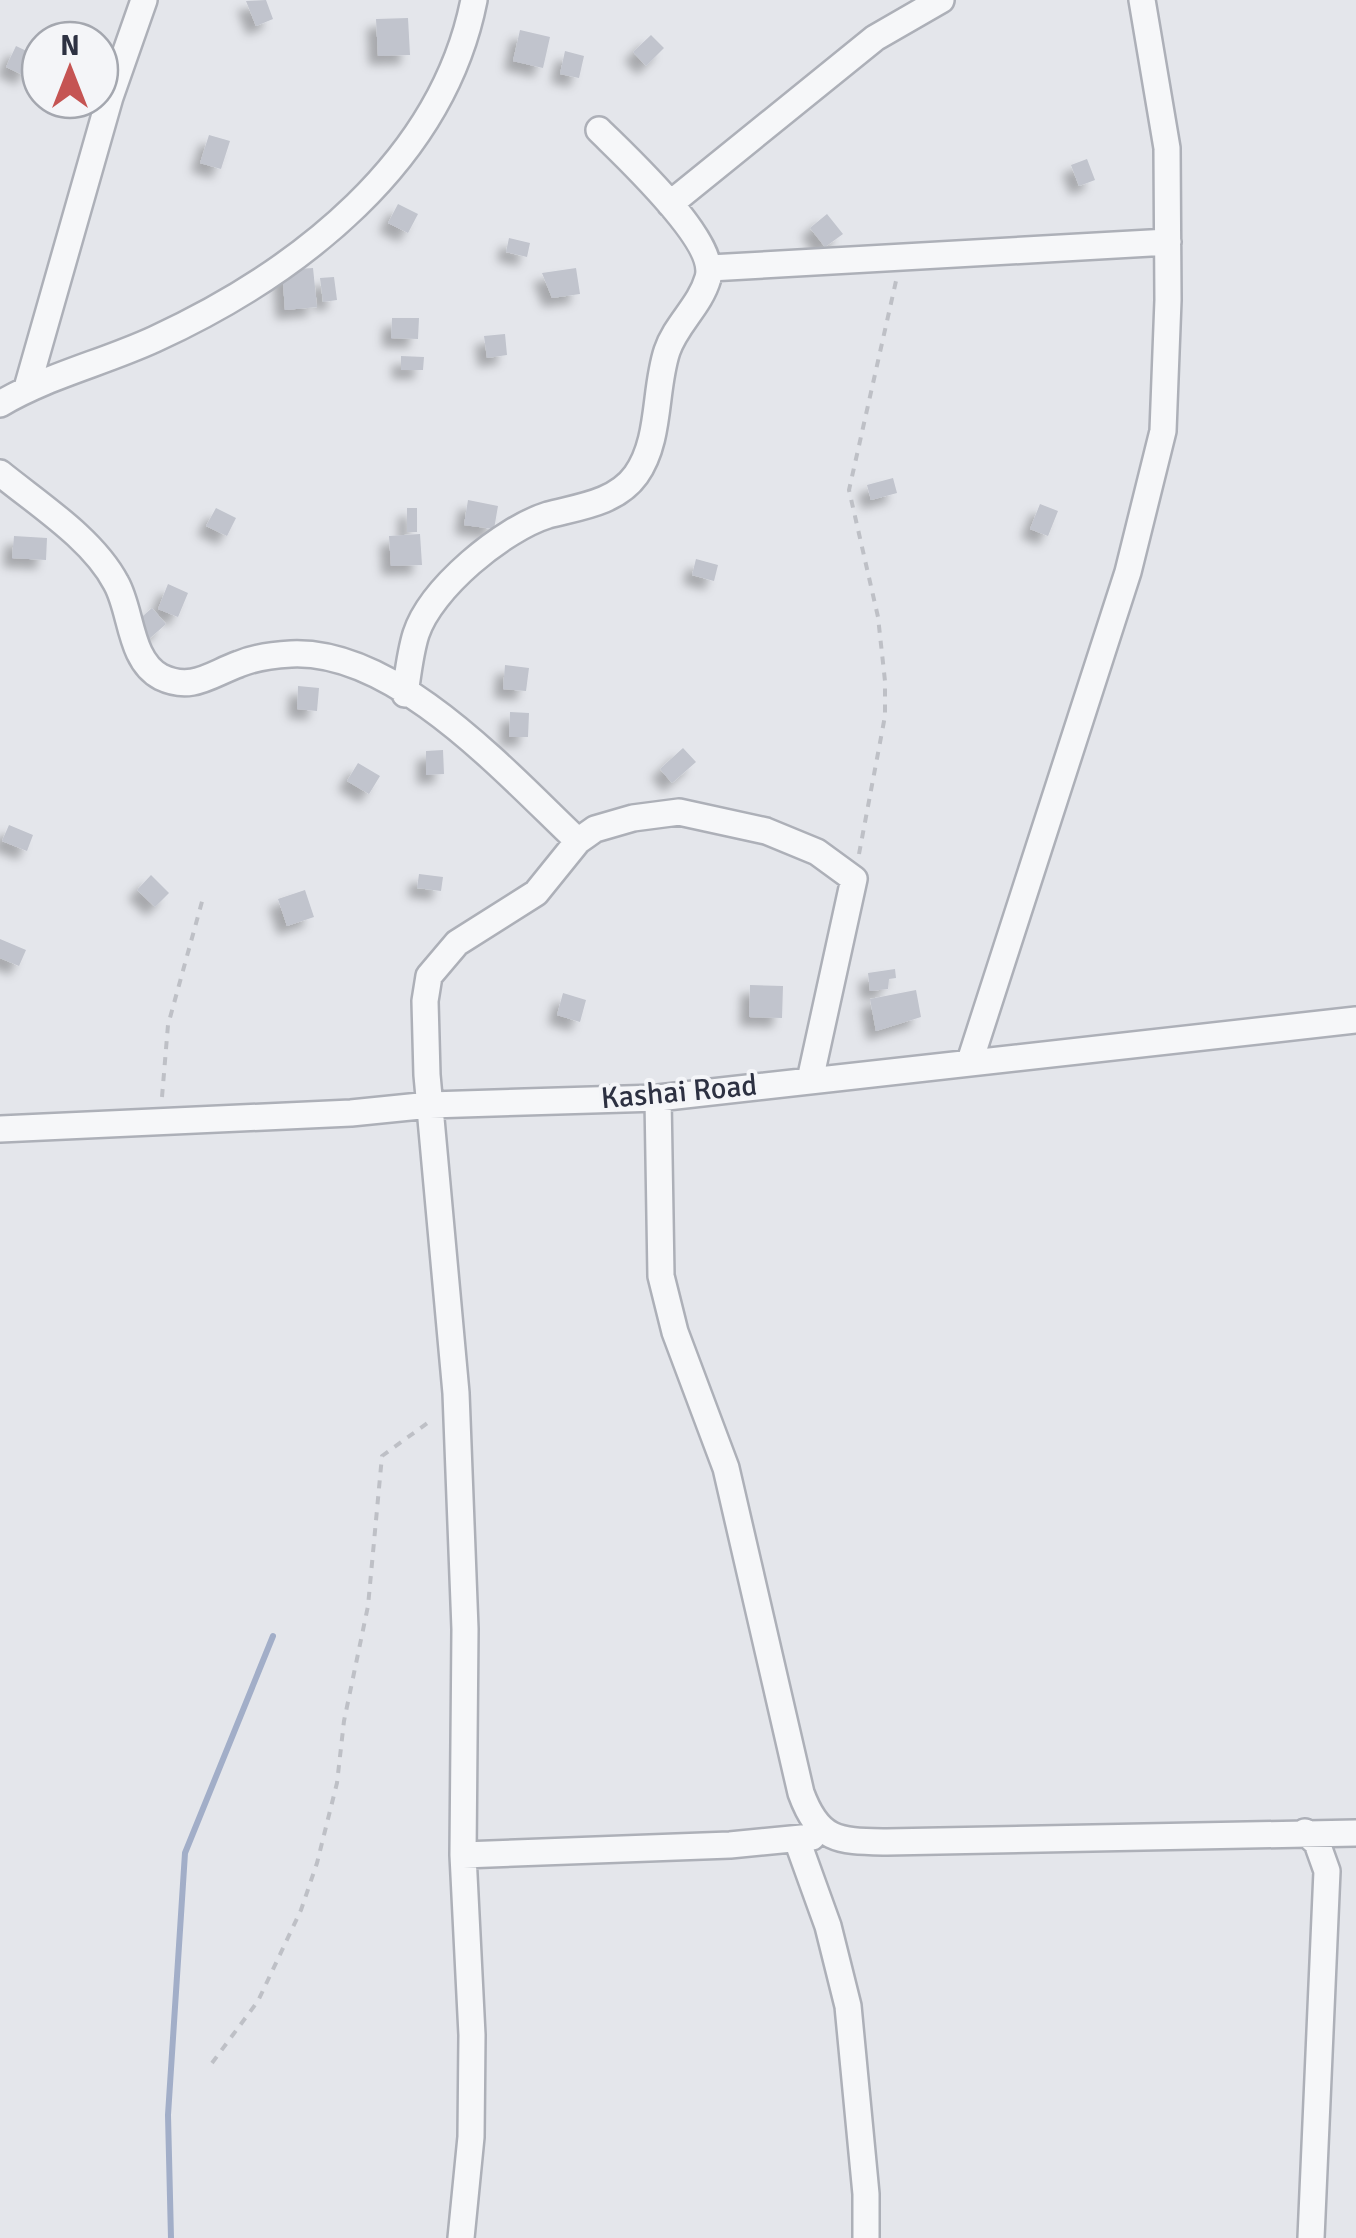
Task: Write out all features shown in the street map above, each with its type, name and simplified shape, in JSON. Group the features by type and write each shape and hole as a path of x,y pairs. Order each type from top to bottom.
{"street":[{"path":"27,388 110,97 144,0"},
{"path":"0,404 27,388 106,361 256,285 368,195 415,143 440,97 474,0"},
{"path":"670,204 876,38 941,0"},
{"path":"970,1061 1091,692 1154,482 1163,430 1167,148 1142,0"},
{"path":"406,694 416,632 427,612 494,542 521,525 603,500 636,475 650,444 666,352 698,300 710,268 704,252 670,204 599,130"},
{"path":"710,268 900,261 1168,242"},
{"path":"0,473 111,574 129,611 135,642 154,674 182,684 200,682 257,658 324,655 406,694 457,724 578,841"},
{"path":"461,2238 470,2137 472,2035 463,1856 465,1629 456,1393 430,1104 425,1001 429,976 457,943 536,893 578,841 595,828 679,812 766,831 817,852 854,879 810,1080"},
{"name":"Kashai Road","path":"0,1129 430,1104 658,1098 1356,1020"},
{"path":"658,1098 660,1276 695,1392 726,1468 801,1794 810,1816 824,1834"},
{"path":"1304,1832 1322,1851 1327,1871 1311,2238"},
{"path":"463,1856 798,1840 824,1834 849,1841 887,1842 1356,1833"},
{"path":"798,1840 828,1926 848,2006 866,2194 866,2238"}],"path":[{"path":"854,879 880,752 886,681 878,617 849,490 900,261"},
{"path":"160,1122 168,1025 203,898"},
{"path":"212,2063 258,2001 301,1910 317,1863 337,1784 344,1721 368,1606 382,1456 442,1413 456,1393"}],"building":[{"path":"266,0 273,19 256,26 246,1"},
{"path":"408,18 410,55 378,56 376,19"},
{"path":"520,30 550,37 543,68 513,61"},
{"path":"651,35 664,48 646,66 633,52"},
{"path":"16,46 20,48 20,74 6,67"},
{"path":"565,51 584,56 579,78 560,74"},
{"path":"209,135 230,141 221,169 200,163"},
{"path":"1087,159 1095,180 1079,186 1071,165"},
{"path":"398,204 418,214 408,233 388,223"},
{"path":"827,214 843,234 825,247 810,228"},
{"path":"509,238 530,243 527,257 506,252"},
{"path":"313,268 317,307 285,310 282,270"},
{"path":"576,268 580,294 552,298 542,273"},
{"path":"334,277 337,300 323,302 320,278"},
{"path":"392,318 419,318 418,339 391,338"},
{"path":"505,334 507,355 487,358 484,336"},
{"path":"401,356 424,357 423,370 401,370"},
{"path":"893,478 897,493 871,500 867,485"},
{"path":"468,500 498,506 494,529 464,525"},
{"path":"1040,504 1058,511 1048,536 1030,529"},
{"path":"216,508 236,518 227,536 206,526"},
{"path":"407,508 417,508 417,532 407,532"},
{"path":"420,534 422,565 391,566 389,536"},
{"path":"14,536 47,538 46,560 12,558"},
{"path":"696,559 718,565 714,581 692,575"},
{"path":"168,584 188,593 178,617 158,609"},
{"path":"152,608 166,624 149,639 135,623"},
{"path":"505,665 529,668 526,691 503,689"},
{"path":"298,686 319,688 317,711 297,709"},
{"path":"510,712 529,713 528,737 509,737"},
{"path":"683,748 696,762 672,783 660,769"},
{"path":"443,750 444,774 426,775 426,751"},
{"path":"358,763 380,776 369,794 347,781"},
{"path":"9,825 33,835 27,851 2,841"},
{"path":"419,874 443,877 441,891 417,888"},
{"path":"151,875 169,893 155,907 137,890"},
{"path":"305,890 314,917 287,926 278,899"},
{"path":"0,939 26,950 19,966 0,958"},
{"path":"895,969 896,978 889,979 888,989 870,991 868,973"},
{"path":"750,985 783,986 782,1018 749,1017"},
{"path":"916,990 921,1017 876,1031 870,999"},
{"path":"563,993 586,1000 580,1022 557,1015"}],"waterway":[{"path":"171,2238 168,2115 185,1853 273,1636"}]}
